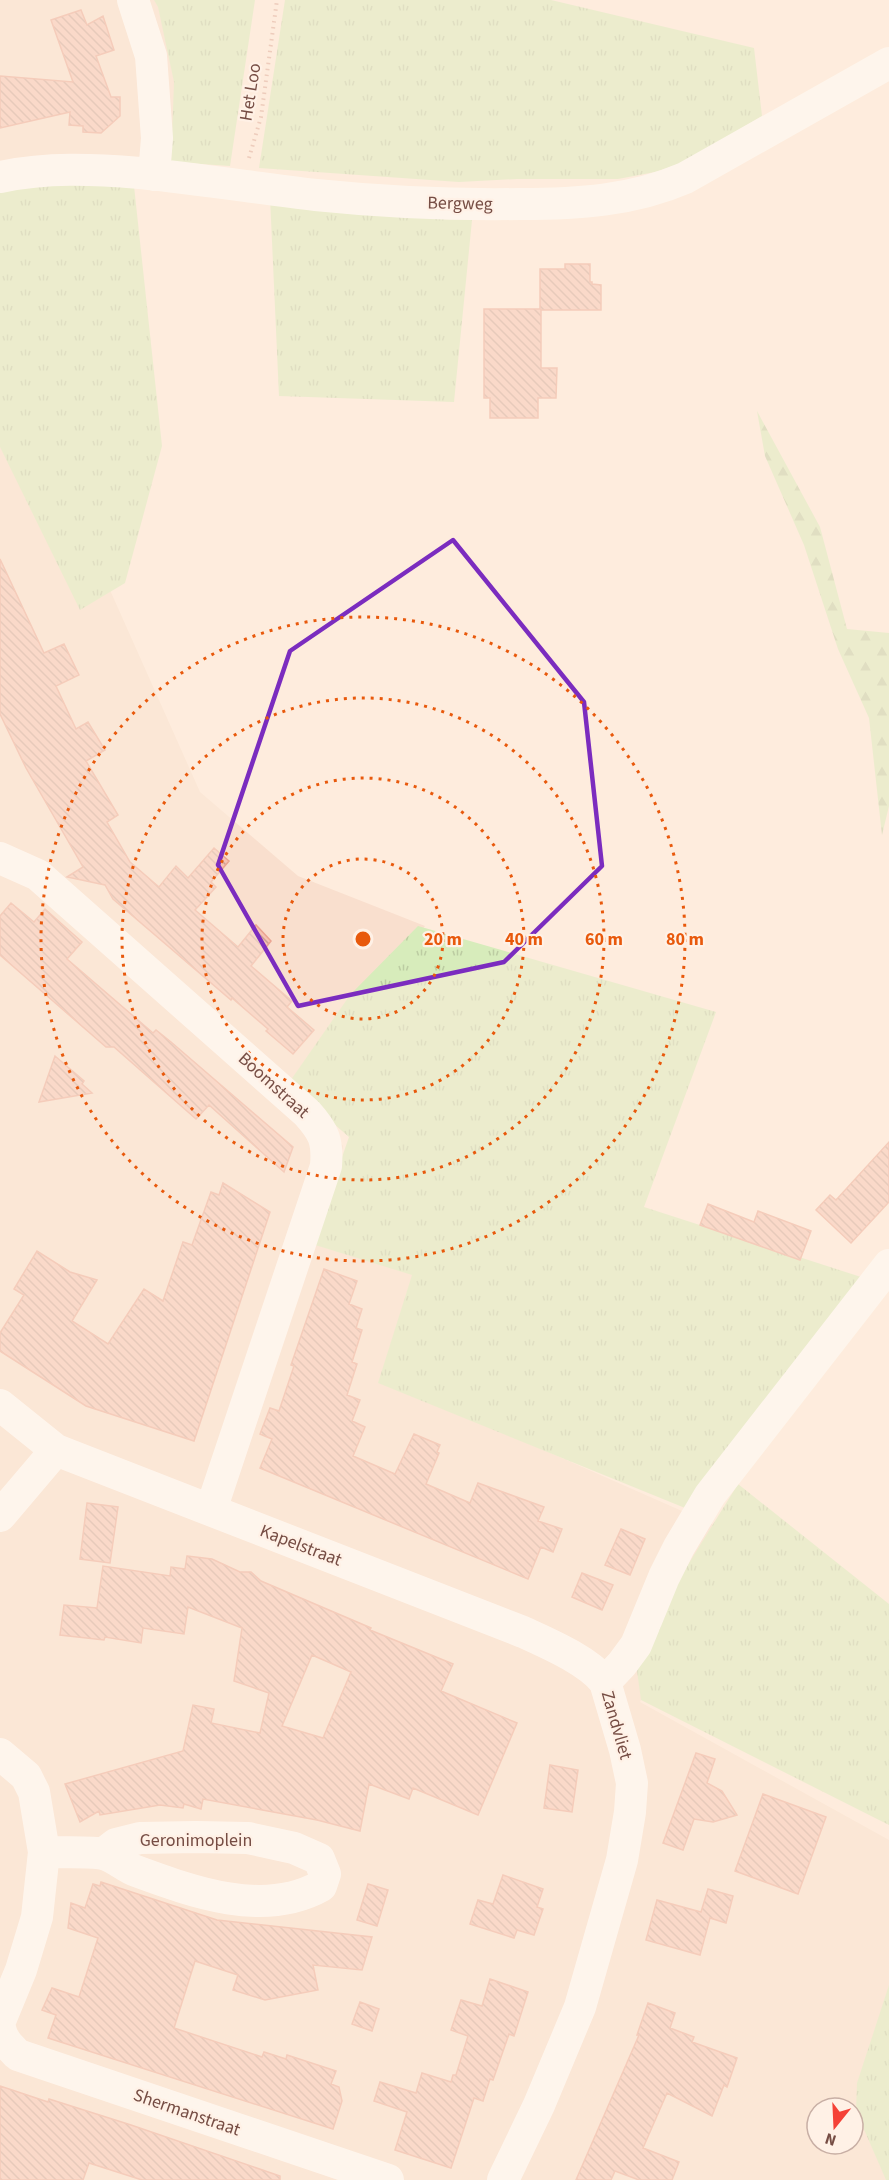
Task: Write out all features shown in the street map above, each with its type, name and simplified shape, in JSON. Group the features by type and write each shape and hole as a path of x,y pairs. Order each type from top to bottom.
{"street":[{"path":"133,0 151,56 157,138 154,175"},
{"name":"Bergweg","path":"0,177 30,170 98,170 363,199 452,204 561,203 628,198 666,187 685,178 889,63"},
{"name":"Boomstraat","path":"0,858 38,875 308,1113 321,1129 327,1148 326,1166 211,1510"},
{"name":"Zandvliet","path":"503,2180 539,2105 580,2007 622,1860 632,1783 605,1682 636,1645 668,1569 710,1495 889,1265"},
{"name":"Kapelstraat","path":"0,1405 56,1450 523,1632 586,1665 598,1673 605,1682"},
{"path":"0,1515 56,1450"},
{"path":"0,1754 26,1776 34,1792 44,1852 37,1917 10,1967 0,2021"},
{"name":"Geronimoplein","path":"44,1852 103,1854 134,1870 210,1895 252,1900 279,1901 305,1895 321,1886 325,1874 319,1859 294,1848 248,1838 140,1838 116,1844 103,1854"},
{"name":"Shermanstraat","path":"0,2028 1,2035 8,2046 18,2055 388,2180"}],"path":[{"name":"Het Loo","path":"233,184 240,176 252,151 261,117 278,0"}],"highlighted area":[{"path":"453,540 584,702 602,866 504,962 298,1006 218,865 290,651"}],"shaded area":[{"path":"0,0 239,0 213,161 0,182"},
{"path":"0,394 89,543 200,792 298,876 425,926 297,1082 343,1146 322,1240 421,1277 385,1380 716,1526 640,1702 889,1840 889,2180 0,2180"}],"green space":[{"path":"154,0 255,0 230,166 171,162 174,82 158,7"},
{"path":"285,0 551,0 754,48 762,116 682,163 655,172 618,179 517,179 459,182 259,168"},
{"path":"0,182 134,186 162,446 125,583 80,610 0,447"},
{"path":"270,197 473,210 454,402 279,396"},
{"path":"757,411 820,527 847,629 889,633 889,806 882,835 869,718 838,649 804,545 765,456"},
{"path":"418,926 716,1012 644,1207 861,1277 690,1510 378,1383 412,1275 312,1244 349,1137 288,1084 350,995"},
{"path":"738,1484 889,1604 889,1825 641,1700 637,1671 663,1605"},
{"path":"889,1985 889,2180 886,2180 865,2132 865,2096 857,2096 857,2083"}],"building":[{"path":"81,10 87,25 103,16 114,50 96,56 111,97 120,97 120,116 101,133 83,132 83,126 69,125 70,112 0,128 0,76 73,82 51,20"},
{"path":"565,264 590,264 590,282 601,285 601,310 541,310 541,368 557,368 556,398 538,398 538,418 490,418 490,398 484,398 484,309 540,309 540,269 565,269"},
{"path":"0,559 44,653 64,644 79,675 56,686 76,729 88,722 105,750 86,761 118,815 107,822 130,862 159,887 176,866 188,878 214,848 229,861 211,882 216,887 195,910 238,947 256,925 271,941 251,966 292,1001 287,1007 314,1030 293,1054 232,998 231,1000 113,899 105,885 67,877 83,867 26,768 0,714"},
{"path":"11,903 34,922 45,909 82,942 67,959 153,1033 156,1030 171,1042 293,1147 284,1172 209,1105 196,1119 114,1047 106,1047 0,955 0,916"},
{"path":"55,1056 84,1081 82,1084 92,1093 39,1102"},
{"path":"889,1142 889,1202 851,1243 816,1210 830,1195 836,1200"},
{"path":"223,1183 270,1212 194,1441 86,1406 0,1351 0,1333 24,1295 14,1289 37,1251 70,1272 97,1280 72,1321 108,1344 144,1289 163,1301 183,1242 192,1245 211,1192 219,1195"},
{"path":"708,1204 754,1222 758,1211 811,1231 800,1260 700,1225"},
{"path":"324,1269 357,1281 349,1304 362,1309 356,1328 362,1330 352,1362 357,1364 347,1395 360,1400 352,1421 365,1427 353,1456 395,1474 414,1434 440,1445 426,1484 470,1503 478,1483 544,1507 538,1521 562,1529 553,1552 541,1547 528,1579 260,1468 272,1439 260,1434 270,1408 279,1411 294,1366 291,1365"},
{"path":"87,1503 118,1507 110,1563 80,1559"},
{"path":"621,1529 645,1539 630,1575 605,1565"},
{"path":"187,1556 212,1559 240,1572 251,1572 261,1581 453,1664 441,1691 517,1723 478,1815 413,1788 409,1799 369,1784 360,1831 317,1820 203,1799 201,1809 184,1804 183,1808 160,1805 100,1815 99,1811 80,1822 65,1784 183,1751 193,1705 214,1709 211,1723 260,1733 269,1693 234,1681 242,1628 188,1607 184,1634 143,1628 141,1643 105,1637 104,1640 60,1635 64,1605 97,1608 103,1566 170,1576 171,1567 185,1569","holes":["312,1655 351,1672 323,1738 282,1726"]},
{"path":"582,1573 613,1585 602,1610 572,1597"},
{"path":"696,1753 715,1759 707,1783 722,1791 737,1815 713,1822 694,1819 683,1850 663,1843"},
{"path":"550,1765 578,1770 572,1812 544,1808"},
{"path":"763,1794 826,1817 798,1894 735,1871"},
{"path":"503,1875 543,1889 537,1907 543,1909 534,1935 517,1930 514,1938 470,1924 478,1900 493,1904"},
{"path":"101,1882 217,1920 372,1937 362,1970 313,1965 318,1990 265,2000 233,1990 238,1975 195,1961 174,2028 262,2057 264,2052 286,2059 287,2055 336,2071 331,2084 339,2087 342,2101 333,2129 48,2038 56,2015 42,2010 52,1988 79,1997 98,1938 68,1928 71,1903 85,1908 93,1884 100,1886"},
{"path":"368,1884 388,1890 377,1926 357,1920"},
{"path":"708,1889 733,1896 726,1923 710,1918 700,1955 646,1940 657,1900 701,1912"},
{"path":"490,1979 528,1992 514,2036 509,2034 483,2101 474,2098 451,2168 395,2150 407,2112 374,2101 380,2082 416,2093 422,2073 451,2082 453,2075 456,2075 468,2036 451,2030 461,2000 482,2006"},
{"path":"360,2002 379,2009 372,2031 352,2024"},
{"path":"648,2003 675,2013 670,2028 694,2037 692,2042 737,2058 727,2087 724,2085 712,2116 667,2093 643,2148 679,2162 672,2180 639,2180 615,2171 611,2180 576,2180 639,2035 637,2035"},
{"path":"0,2086 131,2125 280,2176 280,2180 142,2180 89,2163 83,2180 0,2180"}]}
